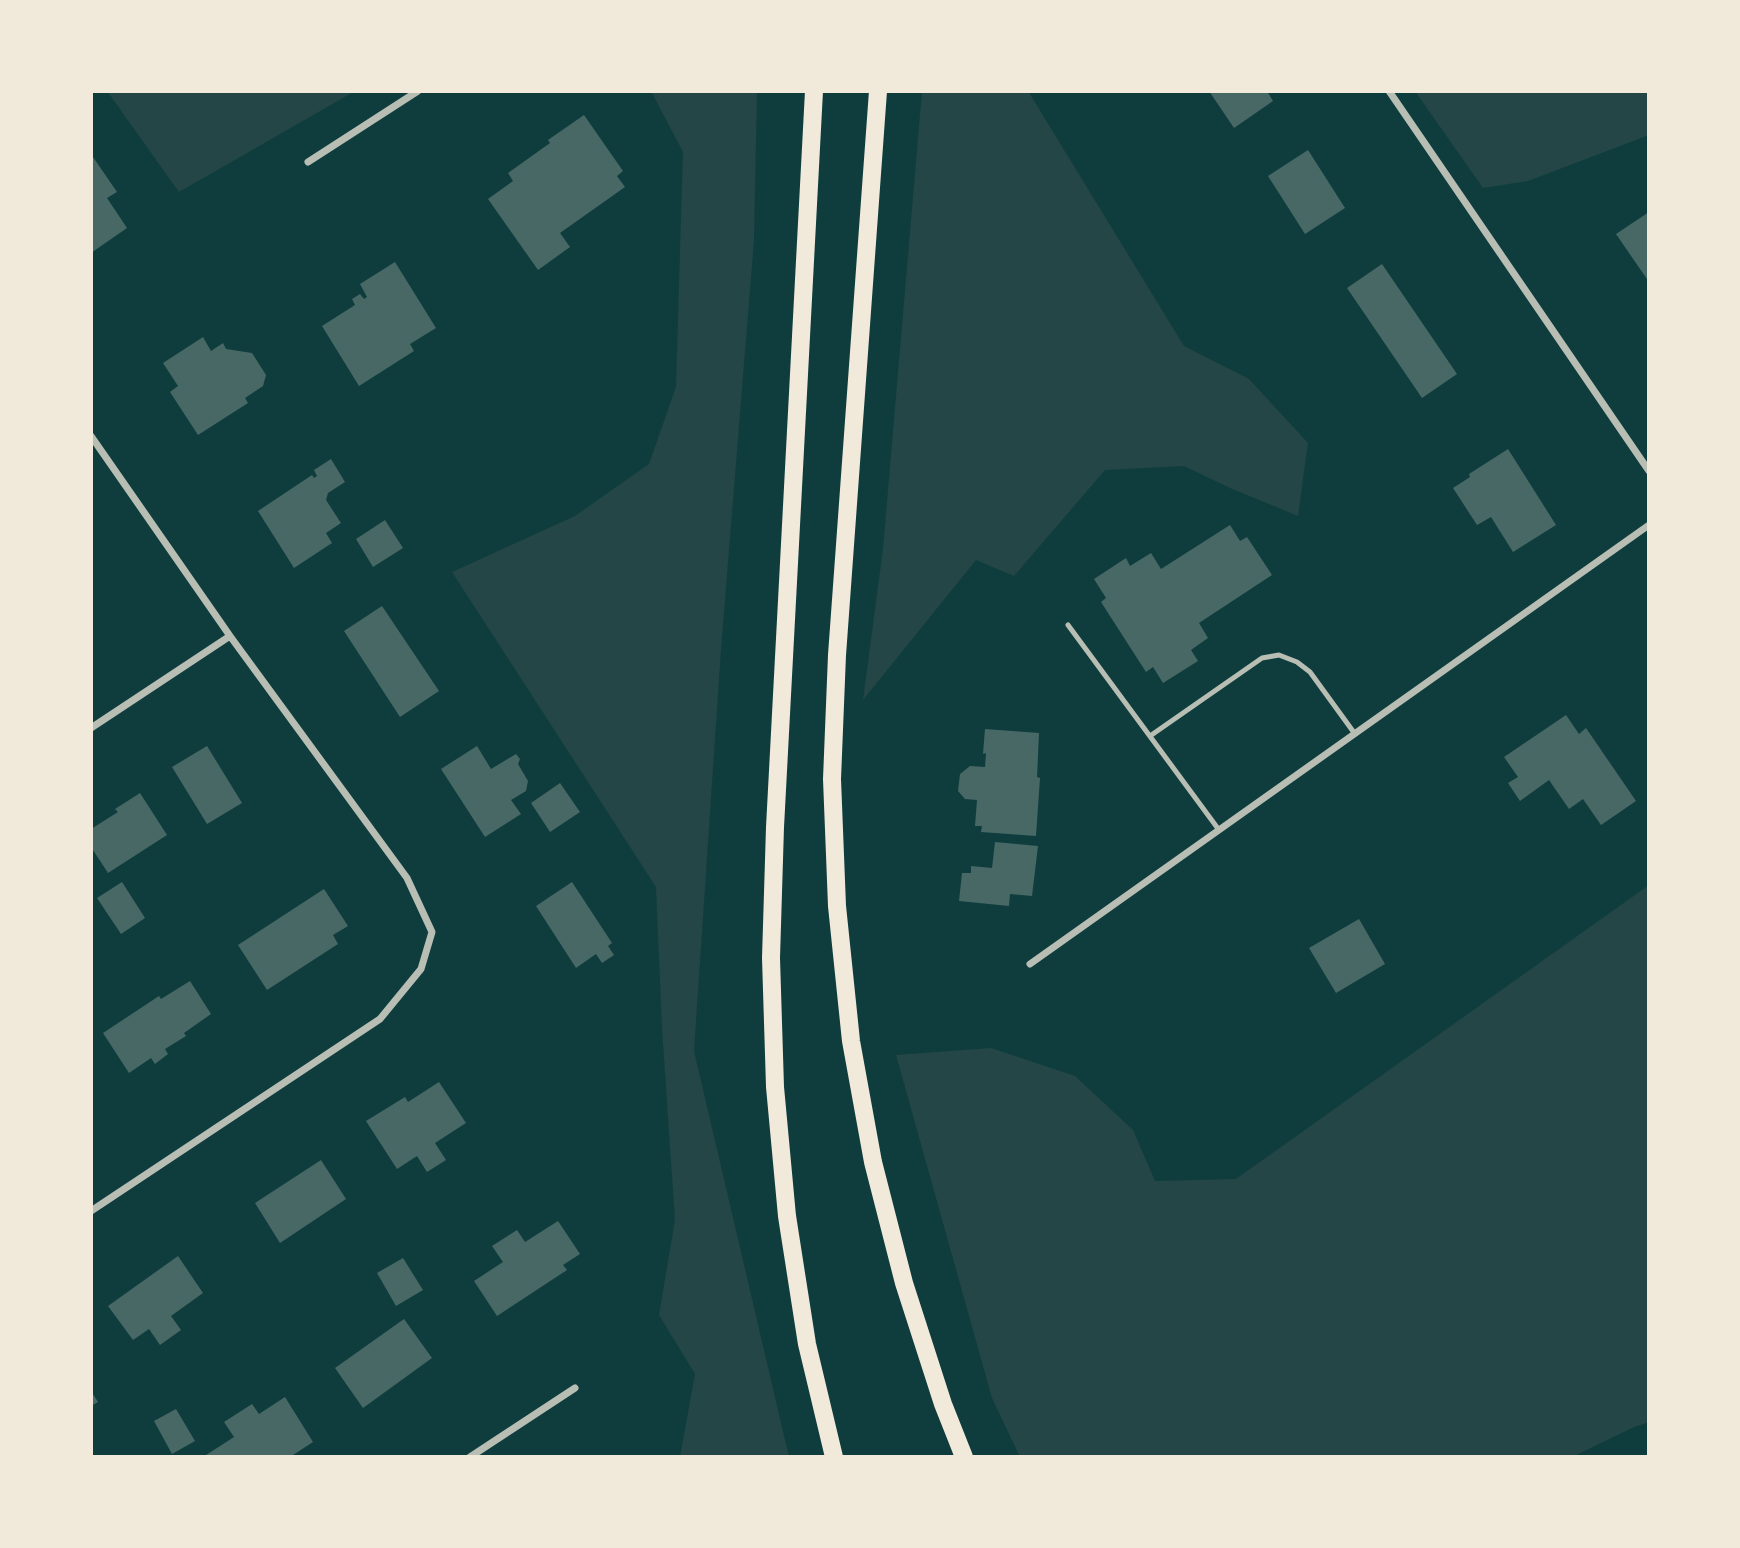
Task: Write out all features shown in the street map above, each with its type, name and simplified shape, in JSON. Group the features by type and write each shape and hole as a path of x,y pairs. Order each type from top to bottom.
{"main road":[{"path":"814,91 775,827 771,958 775,1087 787,1216 807,1344 834,1457"},
{"path":"878,91 837,655 832,779 837,906 851,1041 873,1162 904,1283 943,1404 964,1457"}],"street":[{"path":"308,162 418,91"},
{"path":"1389,91 1649,471"},
{"path":"91,436 230,636 407,878 432,932 421,969 380,1019 91,1211"},
{"path":"1030,964 1649,525"},
{"path":"91,728 230,636"},
{"path":"470,1457 575,1388"}],"lane":[{"path":"1068,625 1219,830"},
{"path":"1150,736 1262,658 1279,655 1297,662 1310,672 1355,734"}],"shaded area":[{"path":"107,91 355,91 179,192"},
{"path":"651,91 757,91 754,240 721,649 694,1051 789,1457 680,1457 695,1374 659,1315 675,1220 656,887 452,572 575,516 649,464 676,387 683,152"},
{"path":"922,91 1028,91 1184,346 1249,379 1308,443 1298,516 1184,466 1105,470 1014,576 976,560 863,700 883,549"},
{"path":"1415,91 1649,91 1649,135 1528,181 1483,188"},
{"path":"1649,885 1649,1422 1572,1457 1020,1457 992,1398 896,1055 991,1048 1075,1076 1133,1130 1155,1181 1236,1179"}],"building":[{"path":"1209,91 1267,91 1273,101 1234,128"},
{"path":"584,115 623,171 617,176 625,187 560,233 570,247 538,270 488,199 513,181 508,173"},
{"path":"1308,150 1345,208 1305,234 1268,176"},
{"path":"93,157 117,192 107,198 127,228 91,253 91,158"},
{"path":"1649,212 1649,282 1616,234"},
{"path":"395,262 436,328 410,344 414,351 359,386 322,326 355,305 352,299 360,294 364,299 367,297 360,284"},
{"path":"1382,264 1457,374 1422,398 1347,288"},
{"path":"203,337 211,351 223,343 226,349 252,353 266,375 263,386 245,398 248,403 198,435 170,392 178,386 163,363"},
{"path":"1508,449 1556,525 1513,552 1491,517 1477,525 1453,488 1470,477 1469,474"},
{"path":"331,459 345,482 328,493 326,500 341,523 326,533 332,543 294,568 258,511 312,475 314,478 317,476 314,470"},
{"path":"385,520 403,548 373,567 356,539"},
{"path":"1230,525 1240,541 1247,537 1272,575 1199,623 1208,638 1191,650 1198,661 1163,683 1153,667 1146,672 1101,602 1106,598 1094,579 1126,558 1130,566 1151,553 1161,569"},
{"path":"382,606 439,691 400,717 344,631"},
{"path":"1566,715 1579,734 1586,728 1636,801 1601,825 1583,799 1569,809 1549,780 1520,801 1508,783 1518,777 1504,757"},
{"path":"985,729 1039,733 1037,777 1040,778 1036,836 981,832 982,826 975,826 977,800 965,799 958,791 960,774 970,766 985,767"},
{"path":"207,746 242,803 207,824 172,767"},
{"path":"477,746 491,769 516,754 520,759 518,764 528,781 526,791 511,800 521,814 485,837 441,769"},
{"path":"560,783 580,812 550,832 531,803"},
{"path":"140,793 167,835 108,873 91,847 91,829 118,812 115,809"},
{"path":"995,842 1038,846 1032,896 1010,894 1009,906 959,901 962,873 971,873 971,866 992,868"},
{"path":"122,882 145,918 121,934 97,898"},
{"path":"572,882 612,943 608,946 614,955 602,963 596,954 576,968 536,906"},
{"path":"324,889 348,926 333,935 338,944 267,990 238,945"},
{"path":"1359,919 1385,964 1336,993 1309,948"},
{"path":"190,981 211,1014 184,1033 186,1036 165,1049 168,1054 155,1064 151,1058 129,1073 103,1033 159,996 161,999"},
{"path":"439,1082 466,1123 435,1143 446,1160 427,1172 417,1156 397,1169 366,1121 405,1097 408,1102"},
{"path":"321,1160 346,1199 280,1243 255,1203"},
{"path":"558,1221 580,1254 563,1265 567,1270 497,1316 474,1281 503,1262 492,1246 517,1230 525,1242"},
{"path":"178,1256 203,1293 171,1316 181,1330 160,1345 149,1329 133,1340 108,1306"},
{"path":"403,1258 423,1290 396,1306 377,1273"},
{"path":"404,1319 432,1358 363,1408 335,1368"},
{"path":"91,1391 98,1402 91,1406"},
{"path":"285,1397 313,1442 290,1457 203,1457 234,1437 224,1422 252,1404 259,1414"},
{"path":"176,1409 195,1441 172,1454 154,1421"}]}
